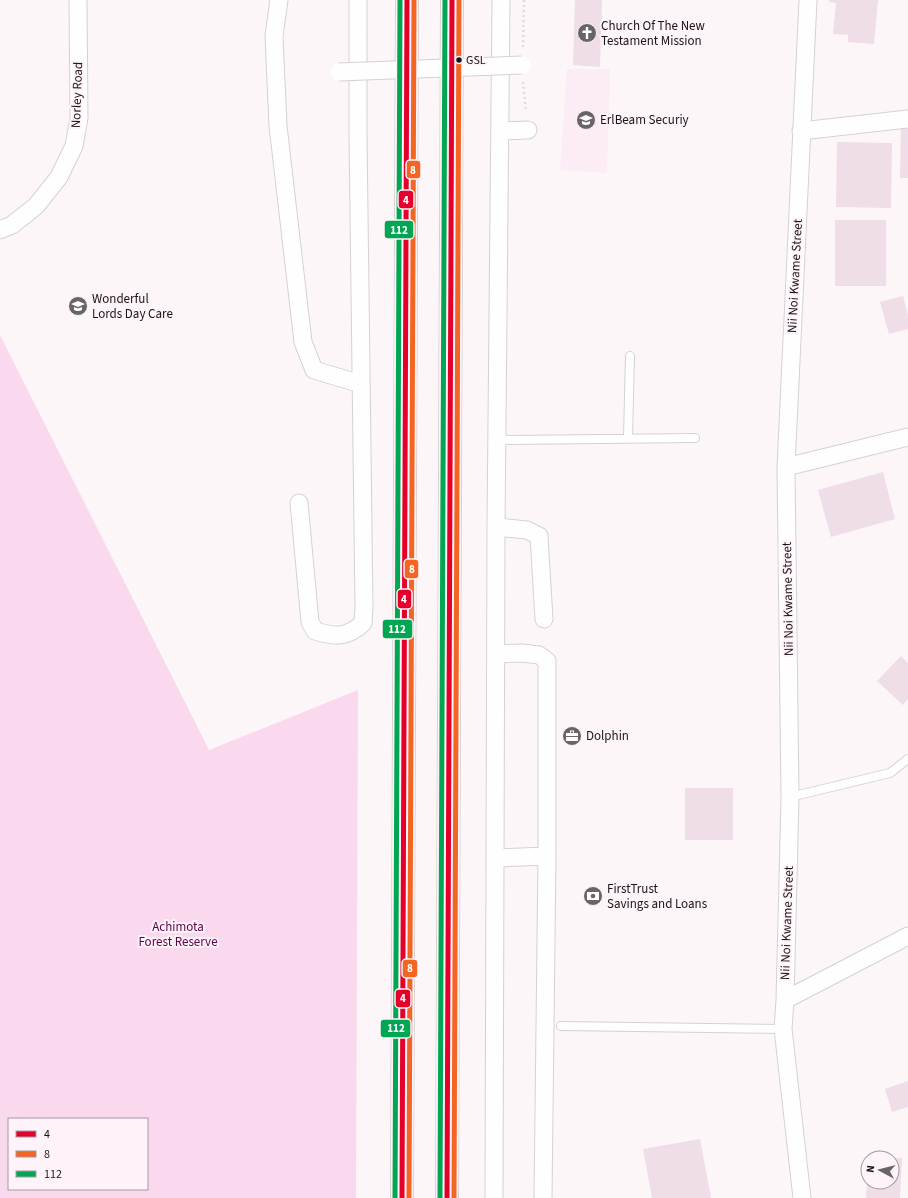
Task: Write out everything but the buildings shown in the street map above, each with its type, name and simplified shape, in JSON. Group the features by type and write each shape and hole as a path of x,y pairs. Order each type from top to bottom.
{"highway":[{"path":"402,1198 407,0"},
{"path":"447,1198 452,0"}],"street":[{"name":"Norley Road","path":"0,230 12,226 36,206 60,177 74,146 79,118 78,0"},
{"path":"279,0 274,36 278,126 303,342 314,370 361,384"},
{"path":"299,503 310,622 315,631 329,635 335,636 355,630 363,623 364,607 361,384 353,133 358,0"},
{"path":"494,1198 496,528 501,0 504,0"},
{"name":"Nii Noi Kwame Street","path":"802,1198 783,1029 790,797 786,467 808,0"},
{"path":"339,72 522,65"},
{"path":"802,131 908,119"},
{"path":"500,131 528,130"},
{"path":"786,467 908,437"},
{"path":"496,528 527,530 539,536 544,619"},
{"path":"496,654 522,652 539,655 547,662 547,856 543,1198"},
{"path":"496,858 547,856"},
{"path":"785,1000 908,936"}],"lane":[{"path":"628,438 630,356"},
{"path":"497,440 695,438"},
{"path":"790,797 890,773 908,760"},
{"path":"561,1026 783,1029"}],"shaded area":[{"name":"ErlBeam Securiy","path":"567,69 610,69 607,173 560,170"}],"green space":[{"name":"Achimota Forest Reserve","path":"0,335 209,750 358,690 356,1198 0,1198"}],"transit line":[{"name":"112","path":"395,1198 400,0"},
{"name":"4","path":"402,1198 407,0"},
{"name":"8","path":"409,1198 414,0"},
{"name":"112","path":"440,1198 445,0"},
{"name":"4","path":"447,1198 452,0"},
{"name":"8","path":"454,1198 459,0"}],"place":[{"name":"Church Of The New Testament Mission","path":"587,33"},
{"name":"GSL","path":"459,60"},
{"name":"ErlBeam Securiy","path":"586,120"},
{"name":"Wonderful Lords Day Care","path":"78,306"},
{"name":"Dolphin","path":"572,736"},
{"name":"FirstTrust Savings and Loans","path":"593,896"}]}
